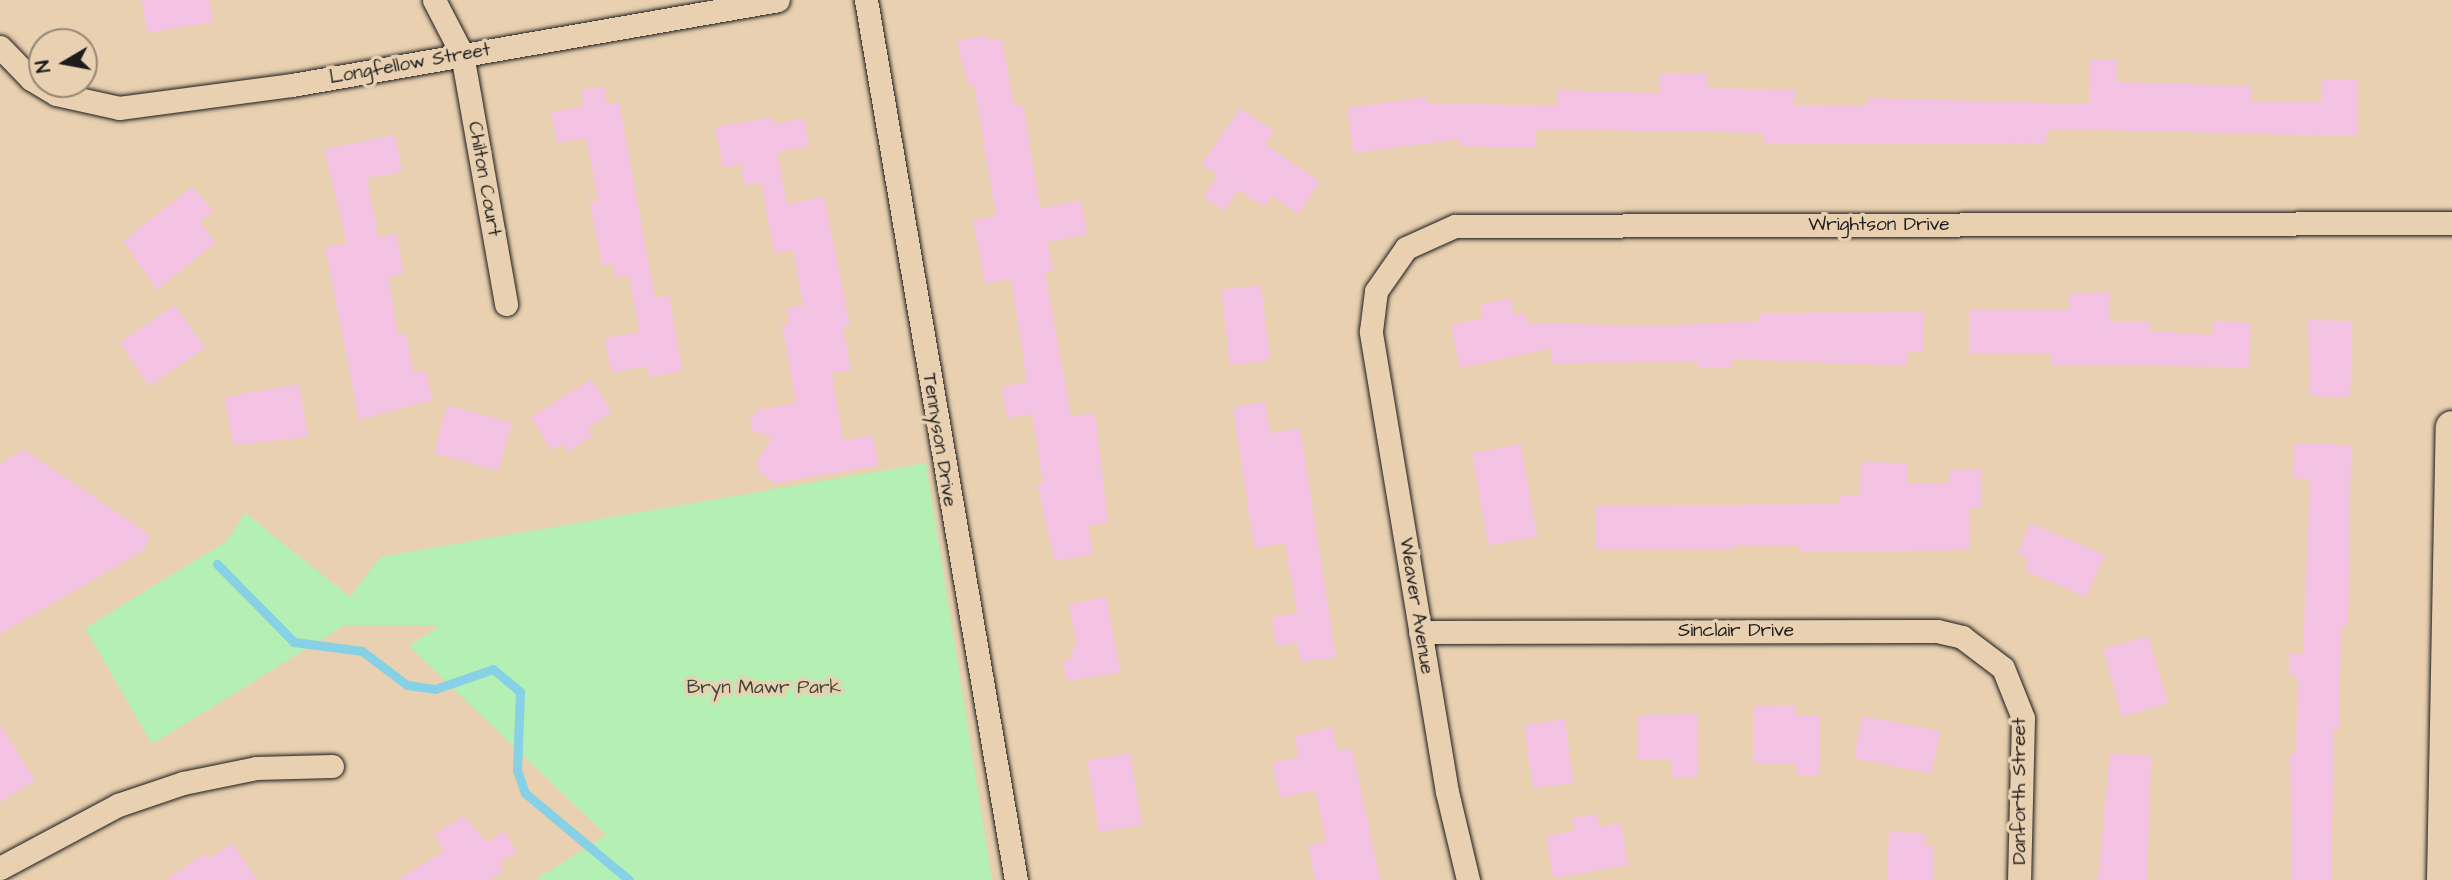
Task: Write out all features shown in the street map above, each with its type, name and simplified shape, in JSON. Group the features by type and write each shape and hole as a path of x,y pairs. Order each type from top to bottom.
{"street":[{"name":"Longfellow Street","path":"0,47 43,86 85,104 119,108 462,54 778,0"},
{"name":"Tennyson Drive","path":"866,0 1016,880"},
{"name":"Chilton Court","path":"443,5 462,54 506,304"},
{"name":"Wrightson Drive","path":"1371,331 1376,291 1388,267 1429,234 1455,226 2452,223"},
{"name":"Weaver Avenue","path":"1371,331 1447,792 1468,880"},
{"path":"2443,880 2452,427"},
{"name":"Sinclair Drive","path":"1420,632 1937,631 1985,650 2003,668 2019,702"},
{"name":"Danforth Street","path":"2019,702 2019,880"},
{"path":"0,868 118,805 183,783 256,768 332,766"}],"green space":[{"name":"Bryn Mawr Park","path":"926,463 992,880 535,880 606,835 409,646 441,625 345,625 152,744 85,628 227,541 245,513 350,597 380,557"}],"building":[{"path":"142,0 209,0 213,22 147,33"},
{"path":"988,35 989,41 1002,39 1014,106 1023,105 1040,208 1081,200 1087,234 1047,242 1053,271 1045,273 1071,416 1095,413 1108,522 1088,526 1093,554 1055,561 1037,484 1043,483 1032,414 1007,418 1001,387 1027,382 1011,279 985,284 973,220 996,216 974,85 969,86 956,41"},
{"path":"2090,60 2117,60 2116,82 2251,86 2251,101 2322,101 2322,80 2357,80 2357,136 2047,129 2046,143 1838,144 1763,143 1763,133 1536,129 1535,148 1459,146 1459,139 1353,153 1347,108 1427,97 1427,103 1558,106 1558,90 1659,93 1660,73 1708,74 1707,88 1795,90 1794,105 1868,106 1868,98 2089,104"},
{"path":"604,86 607,104 619,102 655,298 669,295 682,371 649,377 647,366 611,373 605,338 639,332 629,275 615,277 613,264 602,266 590,202 598,200 586,138 557,143 551,112 584,106 581,90"},
{"path":"1240,108 1274,131 1265,144 1320,182 1298,214 1272,196 1264,207 1238,190 1224,211 1203,197 1218,175 1202,164"},
{"path":"772,117 773,124 804,119 809,146 777,152 787,204 824,197 850,325 843,327 851,370 832,373 843,440 873,435 878,466 775,483 759,472 757,461 772,438 752,430 750,417 760,409 796,403 782,324 789,323 787,308 803,305 793,250 774,253 761,182 744,185 741,164 723,168 715,127"},
{"path":"395,135 402,172 367,178 378,237 397,234 403,274 388,277 398,335 406,333 413,373 426,371 432,400 359,420 325,247 347,243 324,149"},
{"path":"192,187 214,211 200,221 215,243 157,290 123,241"},
{"path":"1261,285 1270,360 1230,365 1221,290"},
{"path":"2110,292 2110,321 2150,321 2150,331 2212,335 2213,321 2251,323 2249,367 2052,365 2052,354 1969,354 1969,309 2069,309 2069,293"},
{"path":"1511,298 1514,315 1525,313 1527,323 1656,326 1760,321 1760,313 1924,312 1923,352 1908,351 1908,366 1731,359 1732,367 1697,368 1697,362 1552,363 1552,348 1460,368 1451,325 1483,318 1480,305"},
{"path":"175,305 205,348 149,386 120,342"},
{"path":"2308,320 2352,321 2350,398 2310,396"},
{"path":"591,379 612,412 587,428 592,436 568,452 563,443 551,450 531,417"},
{"path":"299,384 308,437 233,445 225,397"},
{"path":"1265,402 1270,433 1300,428 1336,658 1300,662 1297,643 1276,646 1272,617 1297,613 1285,543 1254,548 1233,407"},
{"path":"447,405 512,423 498,471 434,453"},
{"path":"2294,443 2351,445 2348,626 2341,626 2339,729 2334,729 2331,880 2292,880 2290,754 2296,754 2298,676 2289,676 2289,653 2303,653 2310,479 2293,478"},
{"path":"1521,444 1537,537 1488,545 1472,453"},
{"path":"23,449 150,535 144,550 0,634 0,464"},
{"path":"1861,462 1907,463 1907,483 1950,483 1950,469 1981,469 1981,507 1970,508 1970,550 1800,552 1800,545 1733,545 1733,550 1595,550 1595,506 1840,504 1840,495 1860,495"},
{"path":"2030,523 2105,555 2086,597 2024,570 2029,559 2017,554"},
{"path":"1106,597 1120,672 1067,681 1063,660 1074,658 1071,648 1077,647 1069,604"},
{"path":"2148,636 2168,703 2122,717 2103,649"},
{"path":"1796,705 1795,715 1819,715 1820,776 1797,776 1796,763 1753,763 1753,706"},
{"path":"1697,714 1697,777 1671,777 1671,760 1638,760 1637,715"},
{"path":"1862,716 1940,731 1931,774 1854,758"},
{"path":"1565,719 1573,783 1533,788 1524,725"},
{"path":"0,724 35,781 0,802"},
{"path":"1332,727 1337,751 1352,748 1380,880 1315,880 1308,846 1326,842 1315,790 1280,798 1272,763 1299,757 1295,736"},
{"path":"1130,753 1142,825 1099,832 1087,760"},
{"path":"2110,754 2151,755 2147,880 2098,880"},
{"path":"1597,814 1599,827 1621,823 1628,865 1553,878 1546,836 1574,831 1572,818"},
{"path":"463,816 487,842 504,831 517,852 499,863 505,870 489,880 397,880 444,851 434,834"},
{"path":"1889,832 1925,833 1925,845 1934,845 1933,880 1887,880"},
{"path":"232,843 257,880 165,880 205,854 208,859"}],"waterway":[{"path":"217,564 294,642 362,651 407,685 435,689 493,669 520,692 517,770 525,793 629,880"}]}
